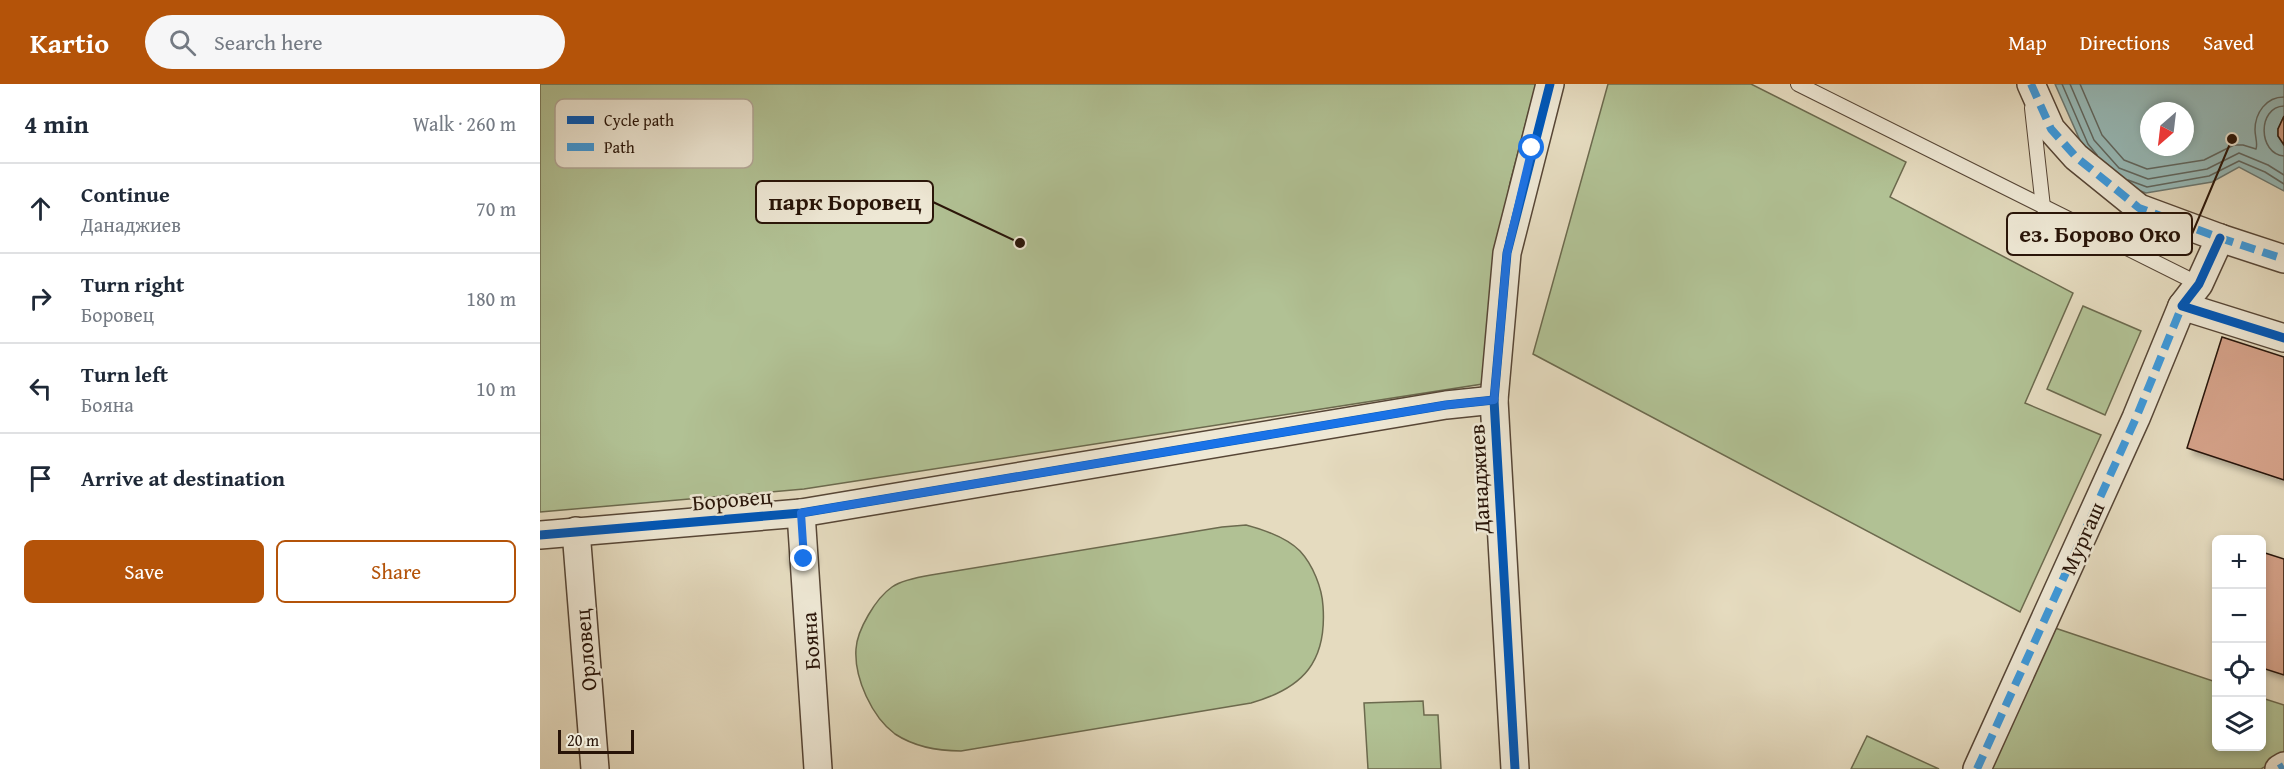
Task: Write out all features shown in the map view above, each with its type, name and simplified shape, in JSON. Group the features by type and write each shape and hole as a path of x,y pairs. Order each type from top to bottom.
{"street":[{"name":"Данаджиев","path":"1515,769 1494,400 1507,253 1550,84"},
{"path":"2030,84 2051,129 2085,165 2139,208 2284,259"},
{"name":"Мургаш","path":"1977,769 2126,439 2182,306 2199,284 2220,238"},
{"path":"2182,306 2284,338"},
{"name":"Боровец","path":"540,535 801,513 1446,405 1494,400"},
{"name":"Бояна","path":"801,513 818,769"},
{"name":"Орловец","path":"576,531 595,769"},
{"path":"2279,769 2284,766"}],"lane":[{"path":"1798,84 2199,284"},
{"path":"2030,84 2043,207"}],"green space":[{"path":"540,84 1536,84 1510,183 1489,302 1489,383 804,489 540,512"},
{"path":"1608,84 1751,84 1906,162 1890,197 2073,293 2025,403 2101,435 2020,612 1533,354"},
{"path":"2083,306 2141,331 2105,415 2047,389"},
{"path":"1246,525 1282,538 1300,551 1319,584 1323,606 1321,642 1316,657 1298,680 1269,697 1251,703 961,751 927,747 895,734 879,718 866,696 856,660 857,641 874,606 886,592 901,582 931,575"},
{"path":"2052,627 2212,681 2212,751 2266,751 2266,699 2284,705 2284,756 2261,769 1985,769"},
{"path":"1423,701 1424,715 1438,715 1441,769 1368,769 1364,703"},
{"path":"1867,736 1939,769 1851,769"}],"water":[{"path":"2055,84 2284,84 2284,116 2278,129 2278,136 2284,145 2284,191 2239,167 2212,182 2146,193 2110,180 2083,147"}],"building":[{"path":"2284,116 2284,145 2278,136 2278,129"},
{"path":"2222,337 2284,357 2284,480 2187,448"},
{"path":"2266,553 2284,559 2284,675 2266,669"}],"marked path":[{"path":"2031,84 2051,129 2076,157 2139,208 2284,259"},
{"path":"1977,769 2136,418 2182,306"},
{"path":"2279,769 2284,766"}],"cycle path":[{"path":"1515,769 1494,400 1507,253 1550,84"},
{"path":"2220,238 2199,284 2182,306 2284,338"},
{"path":"540,535 801,513 1446,405 1494,400"}],"place":[{"name":"ез. Борово Око","path":"2232,139"},
{"name":"парк Боровец","path":"1020,243"}],"route":[{"path":"804,559 801,513 1446,405 1494,400 1507,253 1532,148"}]}
